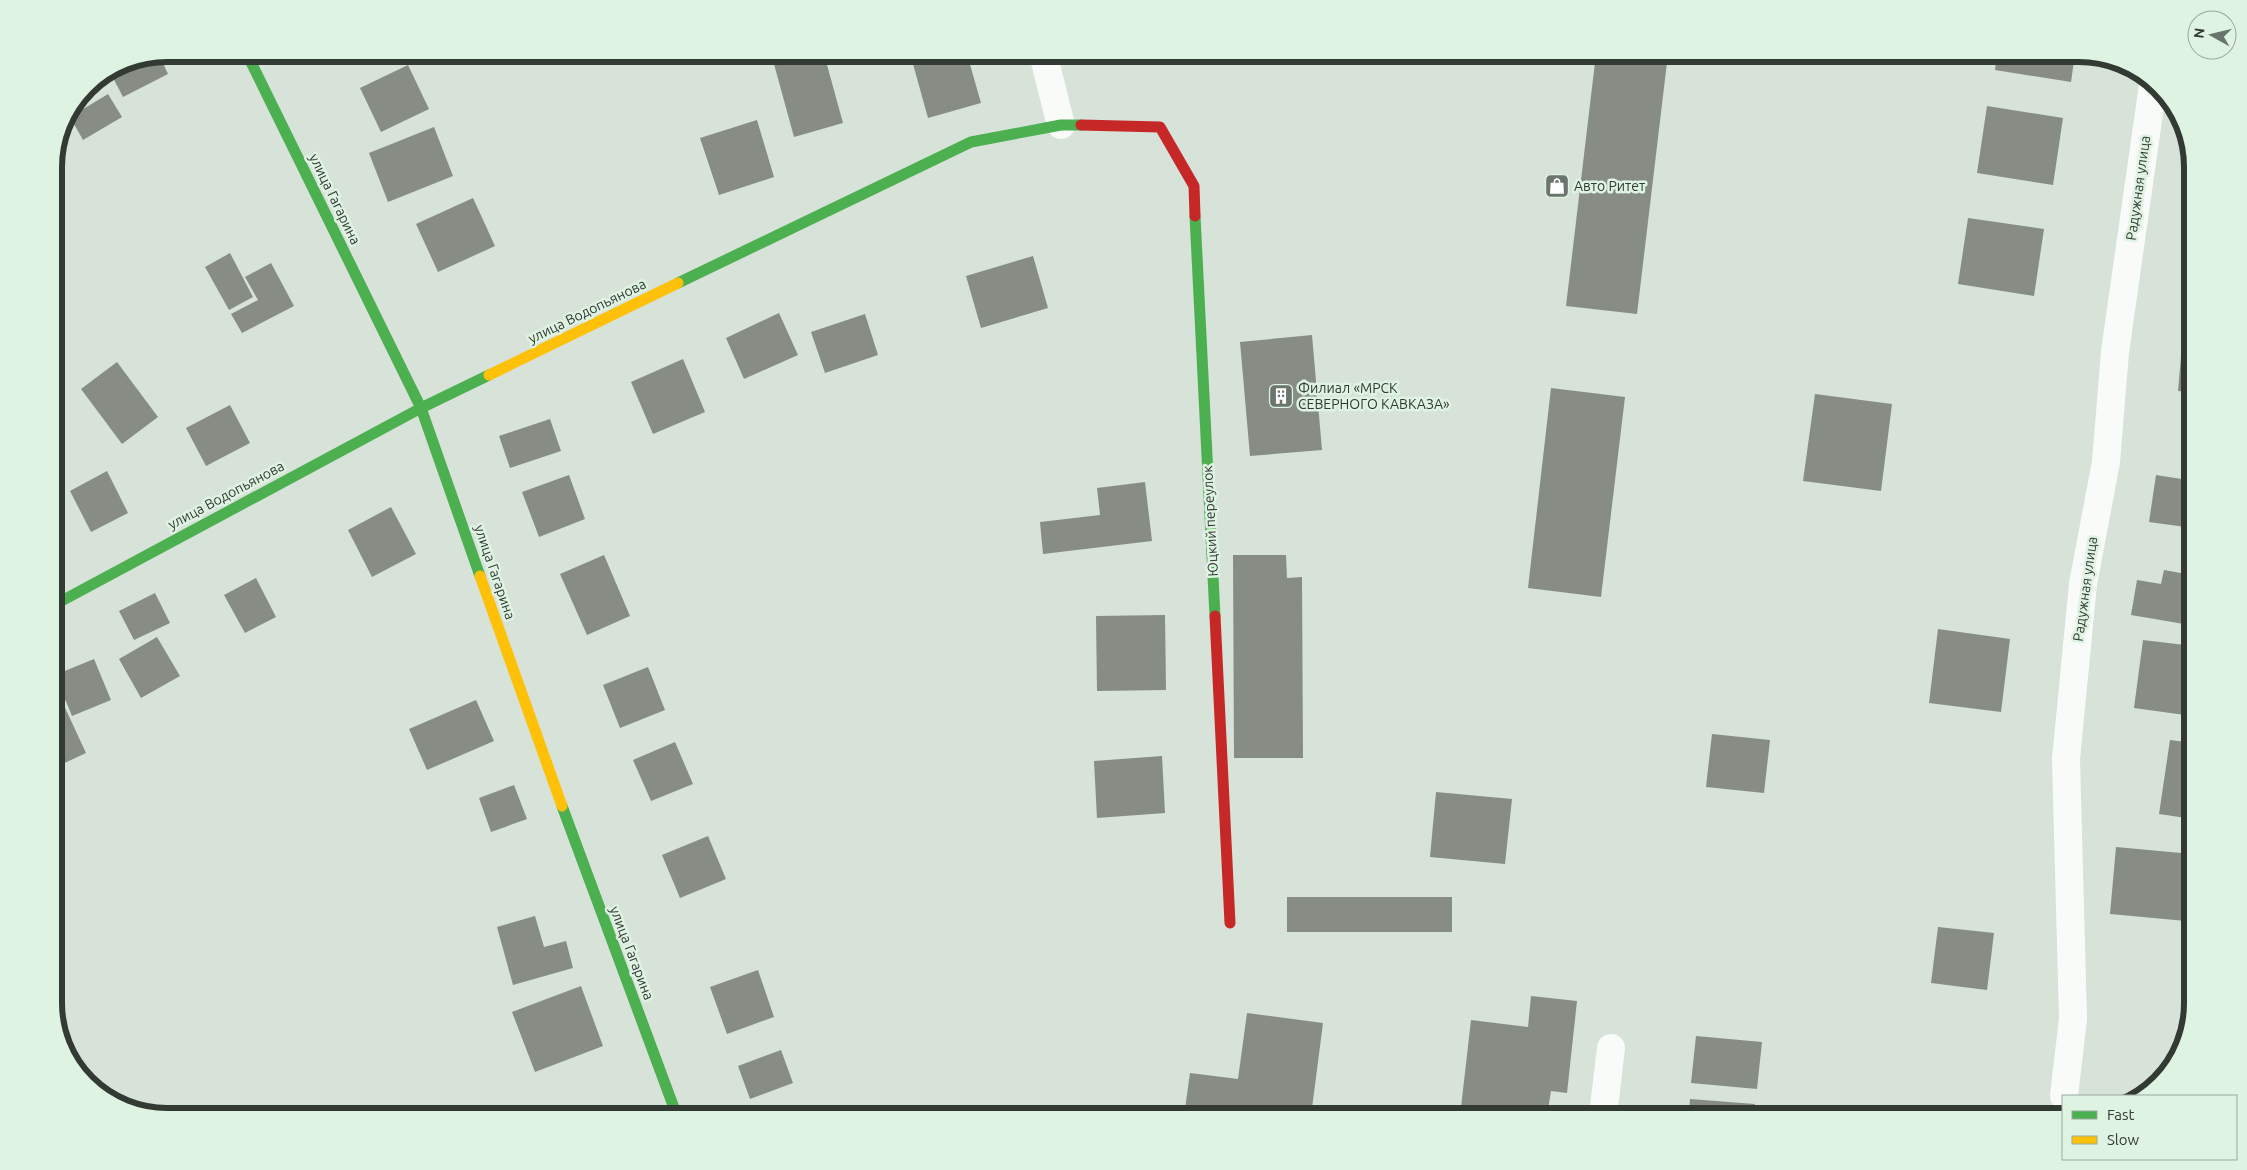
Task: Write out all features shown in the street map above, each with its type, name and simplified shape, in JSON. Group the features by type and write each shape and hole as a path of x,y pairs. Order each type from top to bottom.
{"street":[{"name":"улица Гагарина","path":"251,63 421,408 579,855 674,1108"},
{"path":"1045,63 1061,125"},
{"name":"Радужная улица","path":"2063,1095 2073,1019 2066,759 2083,584 2106,462 2115,352 2152,91"},
{"name":"улица Водопьянова","path":"63,600 421,408 972,142 1061,125 1160,127"},
{"name":"Юцкий переулок","path":"1160,127 1194,186 1230,923"},
{"path":"1604,1108 1611,1048"}],"building":[{"path":"153,63 163,63 168,74 123,97 113,78 133,68"},
{"path":"826,63 843,123 794,137 774,64"},
{"path":"970,63 981,103 928,118 913,64"},
{"path":"1595,63 1667,63 1637,314 1566,306"},
{"path":"1996,63 2074,63 2071,82 1995,70"},
{"path":"408,65 429,109 381,132 360,88"},
{"path":"108,94 122,117 83,140 73,122 78,112"},
{"path":"1987,106 2063,118 2053,185 1977,173"},
{"path":"757,120 774,177 719,195 700,138"},
{"path":"434,127 453,176 388,202 369,153"},
{"path":"473,198 495,246 438,272 416,224"},
{"path":"1968,218 2044,229 2034,296 1958,284"},
{"path":"230,253 253,297 229,310 205,267"},
{"path":"1033,256 1048,308 981,328 966,276"},
{"path":"271,263 294,306 242,333 231,314 258,300 245,277"},
{"path":"779,313 798,355 744,379 726,338"},
{"path":"865,314 878,355 825,373 811,332"},
{"path":"2184,322 2184,391 2178,391"},
{"name":"Филиал «МРСК СЕВЕРНОГО КАВКАЗА»","path":"1312,335 1322,450 1250,456 1240,342"},
{"path":"683,359 705,412 653,434 631,382"},
{"path":"117,362 158,417 122,444 81,389"},
{"path":"1551,388 1625,397 1601,597 1528,588"},
{"path":"1815,394 1892,404 1881,491 1803,481"},
{"path":"230,405 250,443 206,466 186,428"},
{"path":"550,419 561,451 510,468 499,436"},
{"path":"107,471 128,513 91,532 70,491"},
{"path":"569,475 585,519 539,537 522,492"},
{"path":"2156,475 2184,479 2184,527 2149,522"},
{"path":"1145,482 1152,541 1043,554 1040,522 1100,515 1097,488"},
{"path":"391,507 416,554 372,577 348,530"},
{"path":"604,555 630,616 587,635 560,574"},
{"path":"1233,555 1286,555 1287,578 1302,577 1303,758 1234,758"},
{"path":"2164,570 2184,574 2184,624 2131,615 2137,580 2161,584"},
{"path":"256,578 276,617 245,633 224,595"},
{"path":"155,593 170,623 134,640 119,611"},
{"path":"1165,615 1166,690 1097,691 1096,616"},
{"path":"1938,629 2010,639 2001,712 1929,703"},
{"path":"157,637 180,676 141,698 119,659"},
{"path":"2143,640 2184,645 2184,715 2134,708"},
{"path":"94,659 111,700 72,716 63,694 63,672"},
{"path":"648,667 665,710 620,728 603,685"},
{"path":"476,700 494,741 427,770 409,729"},
{"path":"63,703 86,753 63,764"},
{"path":"1712,734 1770,740 1764,793 1706,787"},
{"path":"2170,740 2184,742 2184,818 2159,814"},
{"path":"675,742 693,784 651,801 633,760"},
{"path":"1162,756 1165,813 1097,818 1094,761"},
{"path":"514,785 527,819 491,832 479,798"},
{"path":"1436,792 1512,799 1505,864 1430,857"},
{"path":"708,836 726,879 680,898 662,855"},
{"path":"2116,847 2184,853 2184,921 2110,914"},
{"path":"1287,897 1452,897 1452,932 1287,932"},
{"path":"535,916 544,947 566,941 573,968 513,985 497,927"},
{"path":"1938,927 1994,933 1987,990 1931,983"},
{"path":"758,970 774,1017 727,1034 710,987"},
{"path":"581,986 603,1046 535,1072 512,1012"},
{"path":"1531,996 1577,1001 1567,1093 1551,1091 1548,1108 1461,1108 1471,1020 1528,1027"},
{"path":"1247,1013 1323,1023 1312,1108 1185,1108 1190,1073 1238,1079"},
{"path":"1696,1036 1762,1042 1757,1089 1691,1083"},
{"path":"781,1050 793,1083 750,1099 738,1066"},
{"path":"1690,1099 1755,1104 1755,1108 1689,1108"}],"traffic: fast":[{"path":"251,63 421,408 480,576"},
{"path":"678,283 971,142 1061,125 1081,125"},
{"path":"1195,216 1215,616"},
{"path":"63,600 421,408 489,375"},
{"path":"562,806 674,1108"}],"traffic: slow":[{"path":"489,375 678,283"},
{"path":"480,576 562,806"}],"traffic: jam":[{"path":"1081,125 1160,127 1194,186 1195,216"},
{"path":"1215,616 1230,923"}],"place":[{"name":"Авто Ритет","path":"1557,186"},
{"name":"Филиал «МРСК СЕВЕРНОГО КАВКАЗА»","path":"1281,396"}]}
